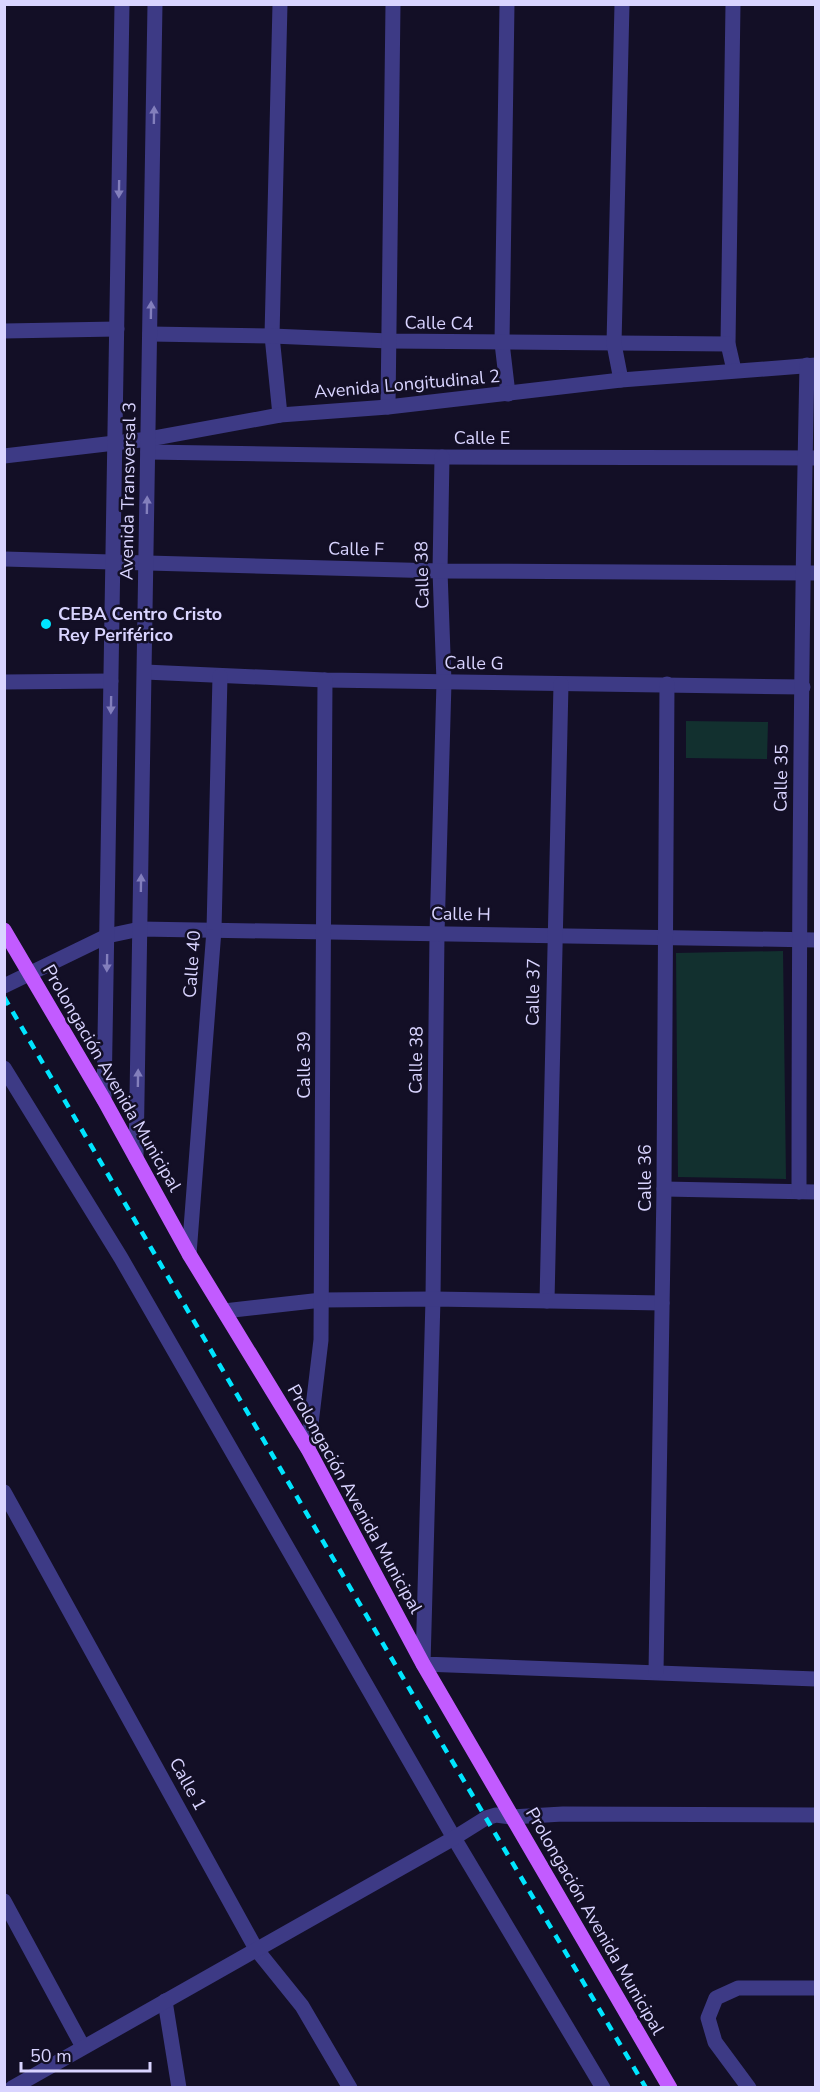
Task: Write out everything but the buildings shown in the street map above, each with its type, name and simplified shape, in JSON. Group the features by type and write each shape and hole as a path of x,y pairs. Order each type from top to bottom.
{"main road":[{"name":"Prolongación Avenida Municipal","path":"4,930 104,1100 189,1254 308,1449 423,1664 670,2088"}],"street":[{"name":"Avenida Transversal 3","path":"104,1100 122,4"},
{"name":"Avenida Transversal 3","path":"136,1158 155,4"},
{"path":"280,4 272,336 280,415"},
{"path":"388,407 393,4"},
{"path":"507,4 502,343 508,394"},
{"path":"621,4 614,344 621,380"},
{"path":"734,4 728,344 734,370"},
{"path":"4,331 117,329"},
{"name":"Calle C4","path":"150,334 502,343 728,344"},
{"name":"Avenida Longitudinal 2","path":"4,456 115,442 148,446 280,415 388,407 621,380 811,365"},
{"name":"Calle 35","path":"799,1192 800,794 809,573 811,365"},
{"name":"Calle E","path":"148,446 442,457 810,458"},
{"name":"Calle 38","path":"423,1664 433,1299 437,934 444,682 440,571 442,457"},
{"name":"Calle F","path":"4,559 440,571 809,573"},
{"name":"Calle G","path":"145,672 325,680 803,687"},
{"name":"Calle 40","path":"189,1254 214,930 220,676"},
{"name":"Calle 39","path":"308,1449 321,1340 322,1300 325,680"},
{"path":"4,682 111,681"},
{"name":"Calle 37","path":"547,1301 561,684"},
{"name":"Calle 36","path":"656,1672 664,1189 667,684"},
{"name":"Calle H","path":"4,986 107,936 141,929 816,940"},
{"path":"4,1068 121,1258 454,1838 603,2088"},
{"path":"664,1189 816,1192"},
{"path":"224,1311 322,1300 433,1299 662,1303"},
{"name":"Calle 1","path":"4,1492 256,1949 302,2006 350,2088"},
{"path":"423,1664 816,1679"},
{"path":"12,2088 486,1818 496,1815 511,1817 563,1814 816,1815"},
{"path":"4,1901 83,2047"},
{"path":"749,2088 715,2042 708,2018 716,1998 738,1988 816,1988"},
{"path":"165,2001 179,2088"}],"green space":[{"path":"686,721 768,722 767,759 686,758"},
{"path":"783,951 786,1179 678,1177 676,953"}],"railway":[{"path":"4,997 646,2088"}],"place":[{"name":"CEBA Centro Cristo Rey Periférico","path":"46,624"}]}
